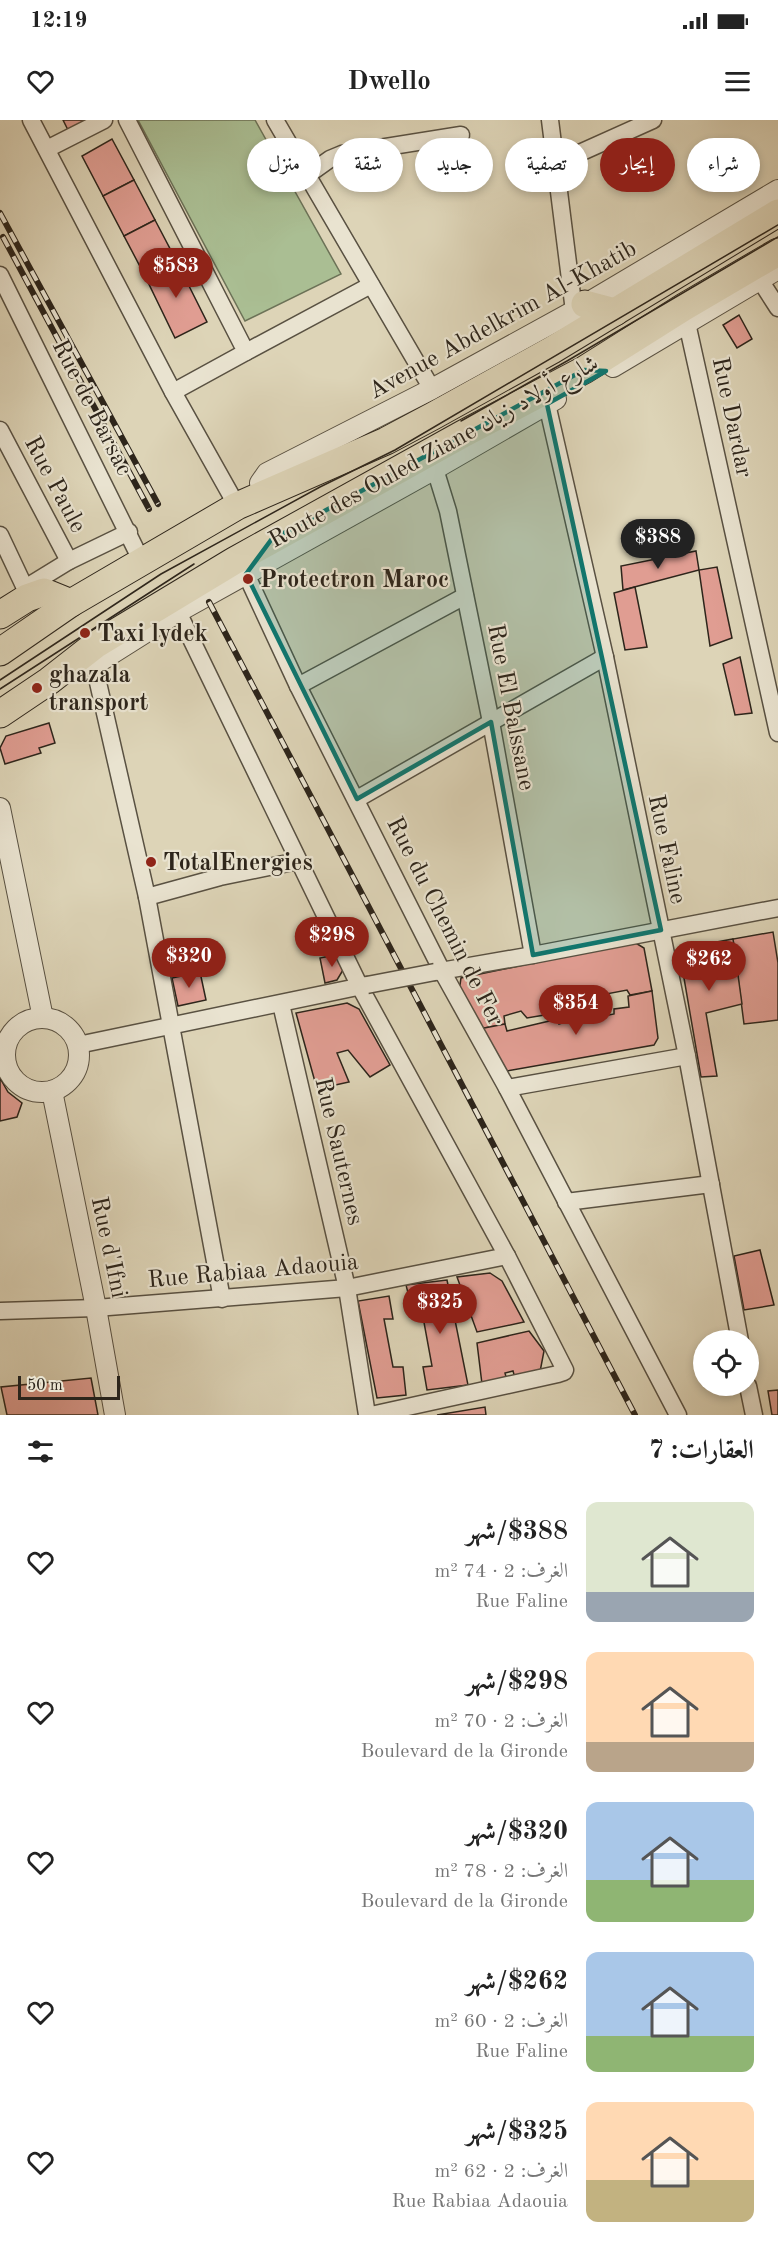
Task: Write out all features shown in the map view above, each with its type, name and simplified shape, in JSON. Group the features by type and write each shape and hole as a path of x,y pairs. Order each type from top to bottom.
{"highway":[{"name":"Route des Ouled Ziane شارع أولاد زيان","path":"0,652 71,603 237,506 386,441 552,350 778,213"},
{"name":"Route des Ouled Ziane شارع أولاد زيان","path":"0,714 49,681 85,663 112,634 271,540 595,370 684,307 778,252"},
{"path":"580,308 615,312"},
{"path":"246,574 271,540"},
{"path":"0,615 26,593 44,592 71,603"}],"street":[{"path":"31,120 174,392 237,506"},
{"path":"46,149 104,120"},
{"path":"128,120 246,352"},
{"path":"275,120 286,138"},
{"path":"550,120 552,138"},
{"path":"588,149 653,120"},
{"path":"321,165 342,154 461,135"},
{"name":"Avenue Abdelkrim Al-Khatib","path":"263,494 260,483 267,473 432,389 580,308 778,190"},
{"path":"319,192 432,389"},
{"path":"560,192 580,308"},
{"path":"222,1299 147,897 85,663 435,469 547,404 595,370 687,323 778,269"},
{"name":"Rue de Barsac","path":"0,275 142,562"},
{"path":"760,280 778,308"},
{"path":"174,392 371,285"},
{"name":"Rue Dardar","path":"687,323 778,733"},
{"name":"Rue Faline","path":"547,404 605,657 687,1056 738,1330"},
{"name":"Rue Paule","path":"0,430 69,561"},
{"name":"Rue El Balssane","path":"435,469 448,511 491,722 534,955"},
{"path":"0,535 26,593 69,561 129,532"},
{"name":"Rue du Chemin de Fer","path":"246,574 298,686 357,799 439,971 507,1088 678,1415"},
{"path":"298,686 465,596"},
{"path":"178,612 298,861 507,1256 564,1372 369,1415"},
{"path":"357,799 605,657"},
{"path":"0,808 43,1018"},
{"path":"147,897 220,877 298,861"},
{"path":"78,1045 439,971 778,908"},
{"name":"Rue Sauternes","path":"281,1004 346,1288 369,1415"},
{"path":"43,1018 55,1020 65,1025 73,1034 78,1045 79,1055 74,1073 68,1081 52,1090 42,1092 24,1087 3,1065 7,1045 16,1028 24,1022 43,1018"},
{"path":"507,1088 687,1056"},
{"name":"Rue d'Ifni","path":"52,1090 116,1415"},
{"path":"566,1202 711,1184"},
{"name":"Rue Rabiaa Adaouia","path":"0,1311 96,1308 346,1288 507,1256"},
{"path":"750,1396 754,1415"}],"highlighted area":[{"path":"584,370 606,371 547,404 661,930 533,955 491,722 357,799 246,574 271,540"}],"green space":[{"path":"138,120 255,120 265,138 247,138 247,192 295,192 341,274 245,321"}],"building":[{"path":"63,120 93,120 69,132"},
{"path":"112,139 134,180 103,196 82,156"},
{"path":"134,180 155,220 124,236 103,196"},
{"path":"155,220 176,260 145,276 124,236"},
{"path":"176,260 207,322 175,338 145,276"},
{"path":"739,315 752,339 737,348 723,325"},
{"path":"696,551 699,570 623,590 621,566"},
{"path":"717,567 732,638 710,646 699,570"},
{"path":"635,587 647,647 625,650 614,593"},
{"path":"740,657 752,713 735,715 723,664"},
{"path":"49,723 55,743 39,748 41,753 5,764 0,748 6,736"},
{"path":"773,932 778,963 778,1020 744,1024 733,939"},
{"path":"733,939 742,1004 706,1013 717,1076 701,1077 679,949"},
{"path":"634,942 644,948 652,991 630,995 627,990 590,997 590,1003 556,1007 556,1013 527,1018 521,1011 504,1016 505,1024 479,1029 459,992 461,978"},
{"path":"340,954 343,970 337,980 325,983 320,958"},
{"path":"200,972 206,1000 178,1006 172,978"},
{"path":"652,991 658,1038 654,1045 507,1071 479,1029 505,1024 507,1031 558,1019 559,1024 588,1015 589,1019 614,1014 614,1009 629,1007 628,996"},
{"path":"347,1003 359,1009 390,1065 370,1077 348,1050 337,1053 349,1082 317,1089 296,1013"},
{"path":"0,1078 8,1092 22,1103 17,1117 0,1121"},
{"path":"760,1250 774,1305 744,1310 734,1256"},
{"path":"490,1273 502,1281 524,1322 477,1332 457,1277"},
{"path":"447,1280 468,1385 427,1390 423,1367 432,1366 421,1306 412,1309 406,1285"},
{"path":"389,1296 393,1319 384,1319 393,1367 403,1367 406,1395 377,1398 358,1301"},
{"path":"529,1331 544,1351 540,1372 515,1378 513,1371 505,1373 507,1381 482,1384 477,1343"},
{"path":"91,1378 98,1415 7,1415 1,1387"},
{"path":"778,1390 778,1415 772,1415 768,1391"},
{"path":"485,1407 486,1415 437,1415"}],"tram line":[{"path":"0,680 161,574 320,487 395,450 778,225"},
{"path":"461,421 778,237"},
{"path":"0,689 194,564"}],"railway":[{"path":"0,213 158,504"},
{"path":"3,237 149,509"},
{"path":"209,602 635,1415"}],"place":[{"name":"Protectron Maroc","path":"248,579"},
{"name":"Taxi lydek","path":"85,633"},
{"name":"ghazala transport","path":"37,688"},
{"name":"TotalEnergies","path":"151,862"}]}
